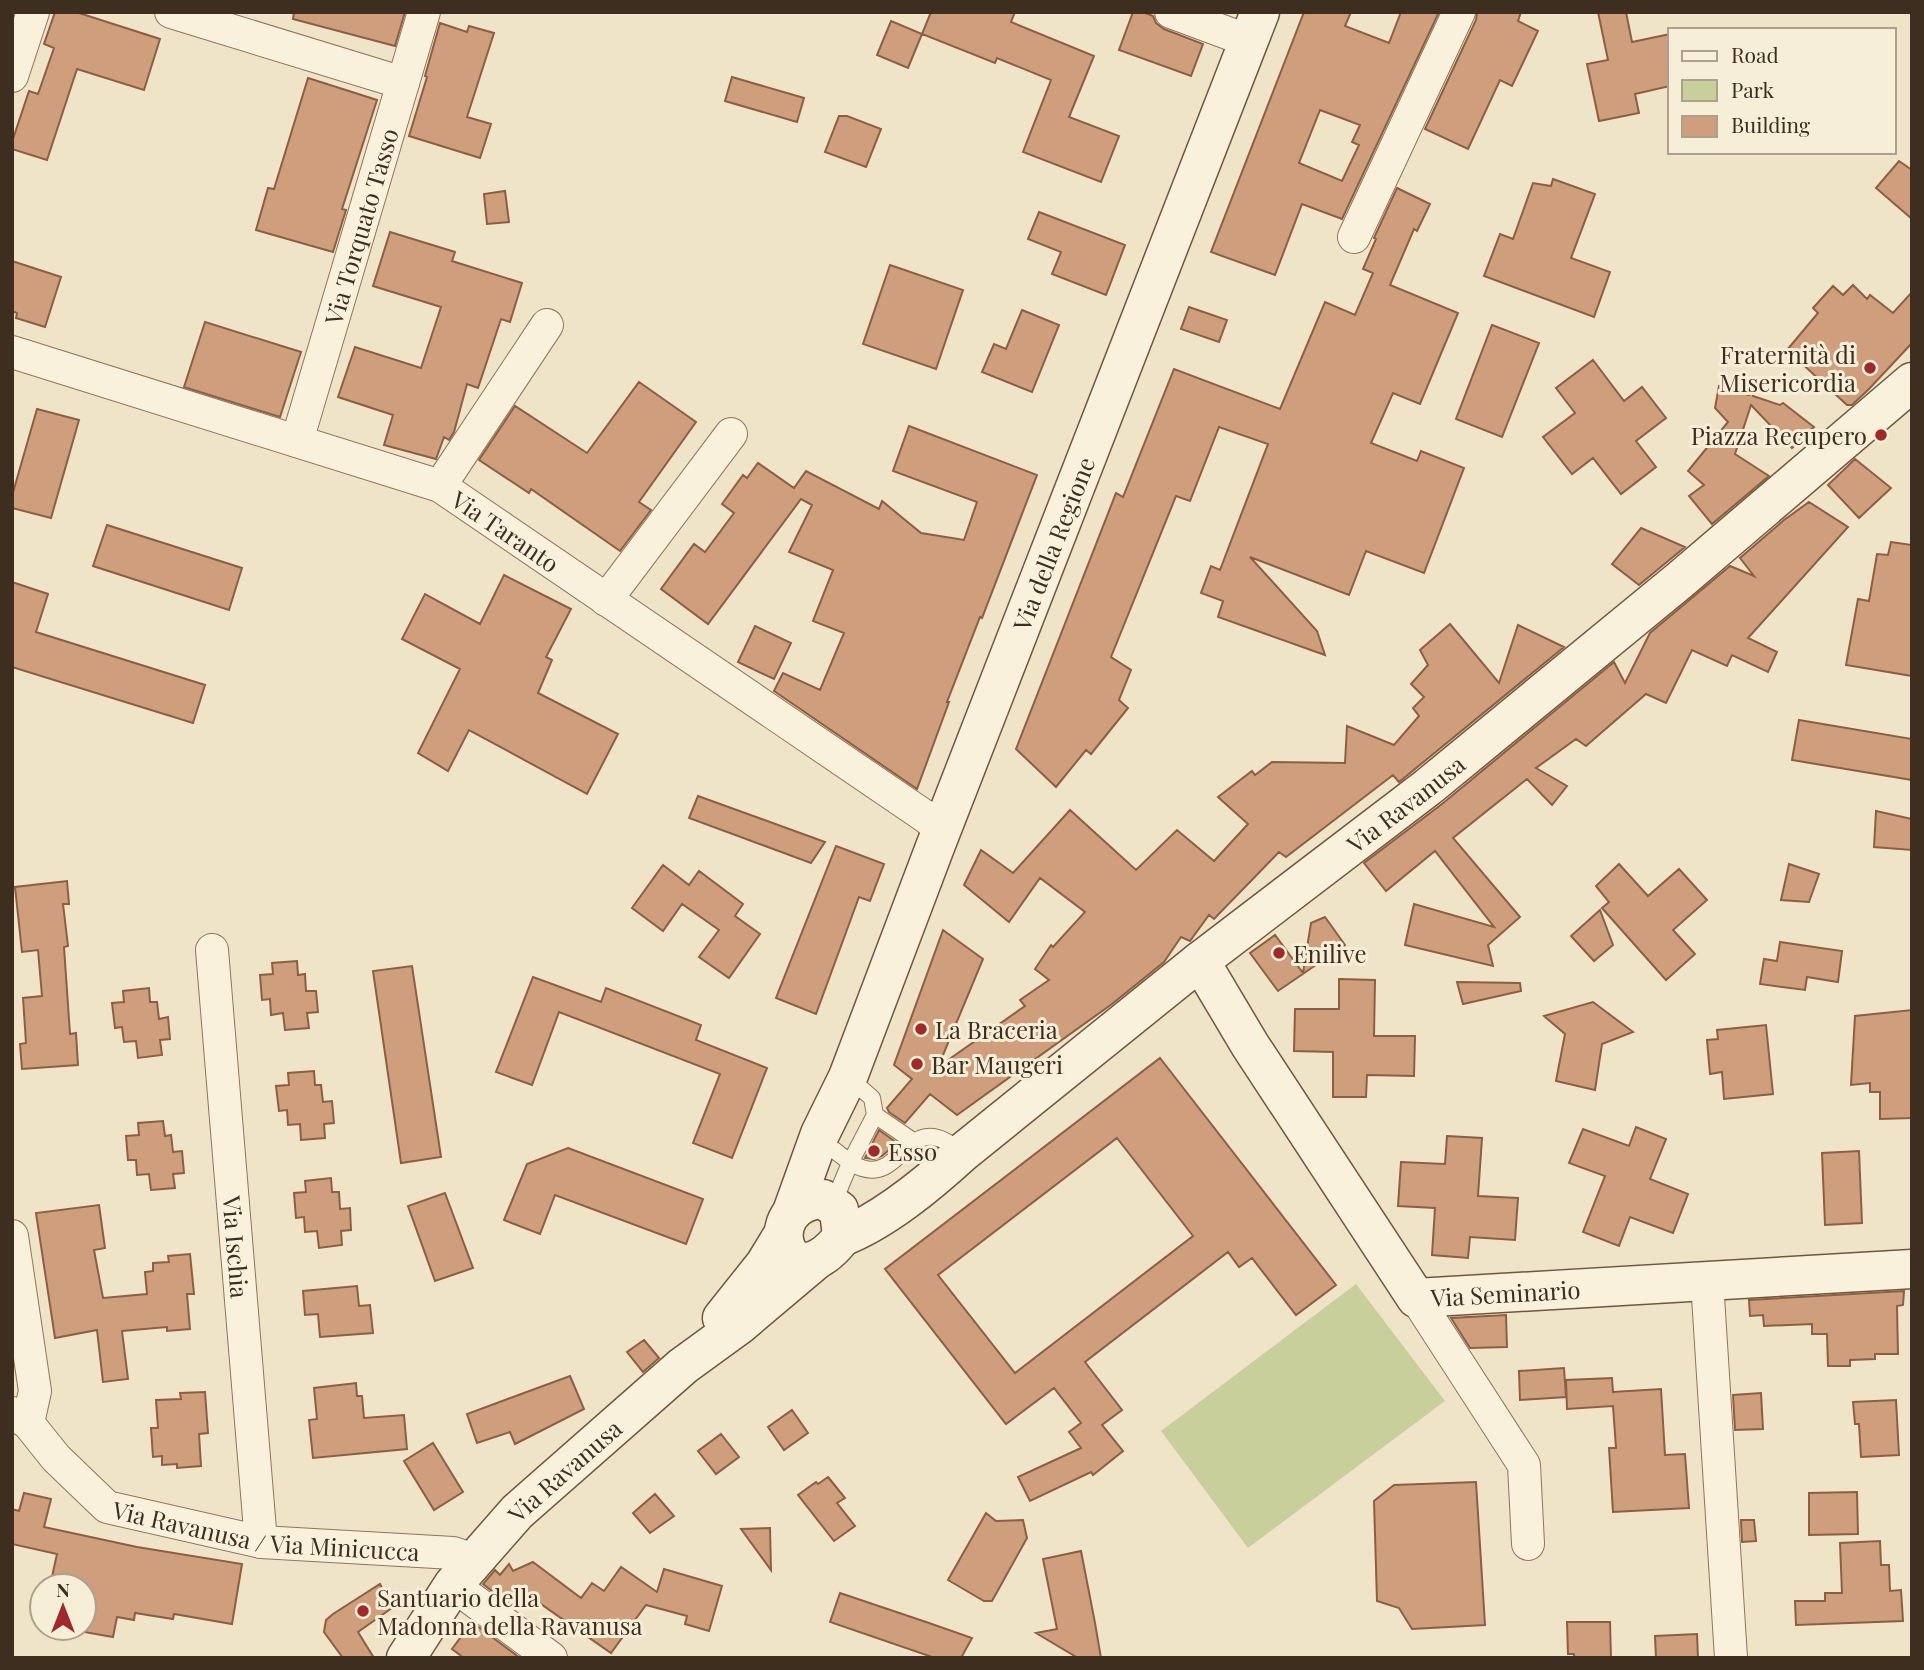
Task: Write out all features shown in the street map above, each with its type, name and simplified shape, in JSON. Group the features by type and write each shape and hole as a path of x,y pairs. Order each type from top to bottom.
{"street":[{"path":"12,76 33,12"},
{"path":"170,12 403,83"},
{"name":"Via Torquato Tasso","path":"297,441 424,12"},
{"path":"1171,12 1254,27"},
{"path":"1354,237 1460,12"},
{"name":"Via della Regione","path":"848,1077 941,830 1254,27"},
{"path":"440,486 547,325"},
{"name":"Via Taranto","path":"12,352 440,486 926,817 941,830"},
{"name":"Via Ravanusa","path":"821,1246 875,1221 949,1165 1200,961 1428,786 1680,580 1912,382"},
{"path":"606,600 731,434"},
{"name":"Via Ischia","path":"212,950 261,1542"},
{"name":"Via Seminario","path":"1200,961 1251,1045 1416,1297 1912,1269"},
{"path":"683,1366 738,1326 821,1246 842,1156 848,1077"},
{"path":"683,1366 765,1264 787,1224 820,1134 848,1077"},
{"path":"787,1224 814,1200 823,1199 821,1246"},
{"path":"787,1224 788,1253 794,1259 800,1261 821,1246"},
{"path":"12,1236 35,1391 20,1418"},
{"path":"1707,1281 1731,1658"},
{"path":"1416,1297 1524,1465 1528,1545"},
{"name":"Via Ravanusa","path":"406,1658 464,1573 517,1512 683,1366"},
{"name":"Via Ravanusa / Via Minicucca","path":"20,1418 107,1507 261,1542 453,1553 464,1573"},
{"path":"464,1573 551,1658"}],"lane":[{"path":"848,1077 872,1098 875,1115 913,1141"},
{"path":"875,1115 842,1156 861,1168 874,1171 888,1166 913,1141 933,1137 949,1141 949,1165"}],"green space":[{"path":"1356,1284 1445,1401 1248,1548 1161,1431"}],"building":[{"path":"55,12 76,12 160,39 144,90 77,69 47,160 12,149 12,142 29,91 38,94 54,48 44,44"},
{"path":"294,12 405,12 395,46 293,19"},
{"path":"931,12 1015,12 1011,22 1094,56 1069,117 1119,136 1101,182 1023,152 1051,80 997,58 995,63 922,34"},
{"path":"1133,12 1153,16 1156,23 1164,29 1203,44 1191,76 1119,50"},
{"path":"1304,12 1351,12 1345,26 1389,43 1401,12 1439,12 1342,219 1302,204 1275,275 1211,252","holes":["1320,110 1360,125 1352,142 1359,145 1342,181 1299,163"]},
{"path":"1477,12 1521,12 1518,21 1538,31 1512,86 1500,80 1468,149 1425,129 1476,20"},
{"path":"1598,12 1626,12 1632,42 1668,34 1668,86 1635,94 1639,113 1599,121 1587,64 1608,60"},
{"path":"891,21 922,34 908,68 877,55"},
{"path":"440,23 467,32 469,26 494,33 467,117 491,124 480,158 409,136"},
{"path":"732,77 804,98 797,122 725,101"},
{"path":"308,78 377,100 342,209 346,210 333,252 256,230 268,188 274,189"},
{"path":"839,116 847,116 881,129 866,167 825,152"},
{"path":"1899,161 1912,170 1912,219 1876,188"},
{"path":"1553,179 1595,194 1571,258 1610,272 1594,317 1484,276 1500,234 1513,239 1533,183 1551,186"},
{"path":"1397,188 1430,204 1417,231 1414,229 1390,285 1458,313 1420,404 1393,393 1371,443 1417,461 1421,451 1464,468 1424,573 1366,551 1349,595 1250,557 1317,631 1325,655 1218,617 1223,601 1201,593 1211,566 1220,570 1268,444 1219,427 1190,501 1176,496 1111,657 1131,670 1119,700 1128,708 1091,754 1086,750 1056,787 1016,749 1116,493 1123,497 1174,369 1280,409 1325,302 1355,315 1373,273 1363,269"},
{"path":"505,191 509,222 487,224 484,194"},
{"path":"1039,212 1125,245 1106,295 1052,274 1061,252 1028,239"},
{"path":"390,232 455,252 452,261 522,283 510,322 501,319 478,388 467,384 454,432 449,440 444,437 436,459 384,445 393,415 338,397 355,347 421,368 441,307 373,286"},
{"path":"12,261 61,277 45,327 16,318 17,313 12,311"},
{"path":"890,265 963,290 936,369 863,344"},
{"path":"1853,285 1867,299 1870,295 1893,313 1912,292 1912,343 1868,390 1852,405 1847,405 1787,350 1818,313 1813,308 1833,286 1843,295"},
{"path":"1189,307 1227,320 1219,342 1181,329"},
{"path":"1022,310 1059,325 1032,392 982,372 994,344 1006,349"},
{"path":"205,322 301,352 280,417 184,387"},
{"path":"1492,325 1539,343 1502,437 1456,419"},
{"path":"1593,360 1624,401 1642,387 1666,418 1636,441 1656,467 1621,494 1593,458 1572,474 1543,437 1575,413 1556,388"},
{"path":"639,382 696,422 639,502 651,510 620,551 531,489 529,493 479,460 515,406 587,453"},
{"path":"1719,386 1749,395 1755,389 1753,396 1780,405 1783,403 1814,427 1792,448 1751,405 1735,454 1769,476 1712,524 1689,496 1704,485 1688,471 1728,422 1715,408"},
{"path":"37,409 79,420 51,518 12,508 12,496"},
{"path":"909,426 1037,475 947,702 917,789 774,691 783,673 820,690 844,633 813,621 833,570 789,552 812,505 801,499 708,624 661,589 694,544 705,552 734,513 722,504 743,475 747,478 758,463 794,488 806,471 879,509 882,501 921,533 964,540 977,502 893,471"},
{"path":"1855,459 1891,488 1859,518 1828,485"},
{"path":"1809,502 1848,527 1748,638 1777,652 1768,672 1732,655 1727,666 1692,650 1666,703 1646,694 1586,746 1576,739 1536,768 1567,786 1552,805 1527,779 1453,838 1520,917 1488,945 1493,966 1405,945 1414,904 1494,927 1435,851 1386,891 1364,863 1442,804 1614,662 1625,683 1650,633 1730,566 1754,576 1740,558"},
{"path":"107,525 242,568 229,610 93,566"},
{"path":"1641,528 1685,547 1639,585 1612,564"},
{"path":"1891,542 1912,545 1912,676 1846,665 1858,599 1869,601 1877,554 1888,555"},
{"path":"504,575 571,609 546,657 552,660 538,693 618,734 587,794 469,730 448,771 418,753 460,669 402,639 425,594 480,624"},
{"path":"12,582 48,594 36,632 205,685 193,723 12,667"},
{"path":"1450,624 1499,683 1518,625 1564,647 1399,782 1393,775 1286,857 1279,852 1214,919 1209,915 1190,941 1181,937 1164,962 1112,1004 957,1115 930,1094 905,1123 889,1112 887,1108 912,1079 894,1065 943,930 983,959 938,1067 1025,1006 1020,1000 1049,980 1035,969 1051,945 1053,947 1085,912 1040,878 1009,922 964,885 981,850 1013,873 1070,810 1136,870 1177,830 1214,861 1248,824 1218,797 1252,771 1255,775 1272,762 1345,763 1347,726 1394,745 1419,716 1413,708 1424,697 1411,684 1428,665 1420,650"},
{"path":"755,626 791,643 774,679 738,662"},
{"path":"1799,720 1912,739 1912,780 1792,760"},
{"path":"698,796 825,842 811,863 689,818"},
{"path":"1876,811 1912,819 1912,850 1874,847"},
{"path":"836,846 884,864 870,901 859,897 816,1014 776,998"},
{"path":"1619,864 1648,896 1679,869 1707,900 1673,930 1695,954 1666,980 1602,908 1609,902 1596,886"},
{"path":"1789,864 1819,874 1809,902 1781,900"},
{"path":"663,865 689,885 699,871 743,904 735,916 760,934 729,978 699,957 719,930 682,904 663,931 632,908"},
{"path":"67,881 69,904 63,904 68,946 64,947 70,1034 76,1033 78,1065 22,1069 20,1044 26,1043 23,998 42,996 38,950 22,952 15,887"},
{"path":"1600,910 1613,945 1594,961 1571,936"},
{"path":"1325,917 1345,945 1278,991 1250,953 1275,935 1303,973 1311,923"},
{"path":"1780,942 1842,951 1838,982 1807,977 1805,990 1760,984 1764,959 1777,961"},
{"path":"297,961 298,975 305,974 306,991 316,991 318,1012 307,1013 309,1028 285,1030 283,1013 271,1015 270,999 262,1000 260,975 273,974 272,963"},
{"path":"412,966 441,1157 401,1163 373,971"},
{"path":"533,977 601,1002 606,988 701,1025 696,1040 767,1068 732,1158 693,1143 720,1074 559,1012 532,1085 496,1072"},
{"path":"1339,979 1375,980 1374,1036 1415,1036 1414,1076 1367,1075 1366,1097 1333,1097 1333,1052 1294,1051 1295,1009 1339,1009"},
{"path":"1457,982 1520,983 1521,991 1463,1004"},
{"path":"149,988 150,1002 157,1002 159,1019 168,1017 170,1039 160,1040 162,1055 138,1058 136,1041 124,1042 122,1027 115,1028 112,1003 124,1002 123,991"},
{"path":"1593,1002 1633,1032 1602,1044 1595,1090 1556,1081 1565,1034 1544,1016"},
{"path":"1912,1010 1912,1118 1880,1119 1880,1092 1870,1092 1870,1083 1851,1085 1855,1016"},
{"path":"1766,1025 1773,1094 1724,1099 1722,1072 1710,1074 1707,1040 1718,1039 1717,1030"},
{"path":"1160,1058 1336,1285 1296,1315 1252,1258 1239,1267 1228,1252 1085,1362 1122,1410 1102,1425 1123,1451 1093,1475 1091,1472 1030,1501 1018,1477 1081,1448 1069,1432 1081,1423 1054,1388 1006,1424 885,1269","holes":["1117,1138 1193,1236 1015,1373 938,1275"]},
{"path":"314,1071 315,1085 321,1085 323,1102 332,1101 334,1123 324,1124 325,1138 301,1140 300,1124 288,1125 287,1110 279,1111 276,1086 289,1085 288,1073"},
{"path":"163,1121 165,1136 171,1135 173,1152 182,1151 184,1173 173,1174 175,1188 151,1190 149,1174 137,1175 136,1160 128,1160 126,1136 139,1135 138,1123"},
{"path":"1636,1127 1666,1139 1650,1179 1688,1194 1673,1233 1630,1217 1619,1246 1583,1232 1605,1176 1569,1163 1583,1129 1629,1146"},
{"path":"879,1130 897,1143 882,1156 865,1158"},
{"path":"1447,1136 1482,1138 1478,1196 1518,1198 1515,1240 1470,1237 1468,1258 1432,1255 1435,1208 1398,1206 1401,1162 1445,1164"},
{"path":"568,1148 703,1199 686,1244 555,1195 540,1234 504,1220 527,1164"},
{"path":"1859,1151 1862,1223 1825,1225 1822,1153"},
{"path":"331,1178 332,1192 339,1192 340,1209 350,1208 351,1230 341,1231 342,1245 319,1248 317,1231 305,1232 304,1217 296,1218 294,1193 306,1192 305,1181"},
{"path":"445,1193 473,1268 435,1281 408,1206"},
{"path":"99,1205 105,1248 94,1250 103,1298 147,1294 145,1272 153,1271 153,1263 169,1262 168,1256 190,1254 194,1294 187,1294 190,1329 167,1331 167,1327 122,1331 128,1379 103,1382 97,1330 55,1338 36,1213"},
{"path":"357,1286 359,1306 370,1305 373,1333 320,1337 318,1314 305,1315 303,1291"},
{"path":"1904,1291 1903,1305 1897,1306 1898,1354 1875,1354 1875,1359 1850,1360 1850,1366 1828,1366 1827,1334 1812,1334 1812,1324 1764,1326 1763,1315 1750,1316 1749,1300"},
{"path":"1506,1315 1507,1347 1470,1348 1451,1318"},
{"path":"644,1340 659,1358 643,1372 627,1352"},
{"path":"1564,1368 1566,1397 1520,1400 1519,1371"},
{"path":"570,1376 584,1409 515,1444 510,1432 477,1443 467,1414"},
{"path":"1612,1378 1613,1392 1661,1389 1665,1455 1685,1454 1689,1508 1613,1512 1609,1448 1616,1448 1613,1406 1567,1409 1566,1380"},
{"path":"356,1383 357,1396 362,1396 364,1418 404,1415 407,1449 313,1458 309,1420 317,1419 314,1388"},
{"path":"205,1392 208,1433 199,1434 201,1466 177,1468 177,1464 162,1465 162,1456 153,1457 151,1428 158,1428 156,1400 181,1399 180,1393"},
{"path":"1761,1393 1763,1429 1735,1430 1733,1395"},
{"path":"1896,1400 1899,1455 1861,1457 1859,1424 1855,1424 1853,1402"},
{"path":"792,1410 808,1433 784,1450 768,1427"},
{"path":"721,1434 739,1457 716,1474 698,1451"},
{"path":"433,1443 463,1492 434,1510 404,1461"},
{"path":"828,1477 845,1498 837,1503 855,1526 834,1541 798,1495"},
{"path":"1476,1482 1485,1625 1412,1629 1399,1608 1377,1601 1374,1501 1394,1485"},
{"path":"1857,1492 1858,1534 1809,1535 1809,1493"},
{"path":"24,1493 51,1499 44,1527 137,1547 242,1564 232,1624 174,1614 173,1619 135,1613 134,1620 117,1617 113,1637 98,1634 98,1572 53,1572 57,1554 12,1544 12,1509 19,1511"},
{"path":"655,1494 674,1516 650,1533 633,1513"},
{"path":"986,1513 996,1521 1023,1520 1027,1538 992,1601 984,1601 948,1580"},
{"path":"1741,1520 1754,1520 1756,1541 1742,1542"},
{"path":"770,1528 771,1570 741,1529"},
{"path":"1880,1541 1881,1565 1889,1565 1890,1591 1901,1590 1903,1621 1796,1625 1795,1601 1825,1601 1825,1593 1842,1593 1840,1543"},
{"path":"1081,1551 1101,1658 1078,1658 1036,1633 1057,1629 1043,1559"},
{"path":"533,1562 581,1598 592,1583 604,1591 621,1567 657,1592 664,1569 722,1586 709,1631 685,1624 687,1616 646,1605 611,1653 525,1593 514,1608 483,1584 495,1570 500,1575 509,1564 513,1571"},
{"name":"Santuario della Madonna della Ravanusa","path":"380,1584 392,1608 358,1632 374,1658 343,1658 324,1632 326,1620"},
{"path":"840,1593 972,1638 961,1658 935,1658 830,1622"},
{"path":"472,1622 520,1658 464,1658 452,1649"},
{"path":"1567,1622 1610,1622 1611,1658 1574,1658 1574,1654 1568,1654"},
{"path":"1697,1634 1698,1658 1656,1658 1655,1636"}],"place":[{"name":"Fraternità di Misericordia","path":"1870,368"},
{"name":"Piazza Recupero","path":"1881,435"},
{"name":"Enilive","path":"1279,953"},
{"name":"La Braceria","path":"921,1029"},
{"name":"Bar Maugeri","path":"917,1064"},
{"name":"Esso","path":"874,1151"},
{"name":"Santuario della Madonna della Ravanusa","path":"363,1611"}]}
